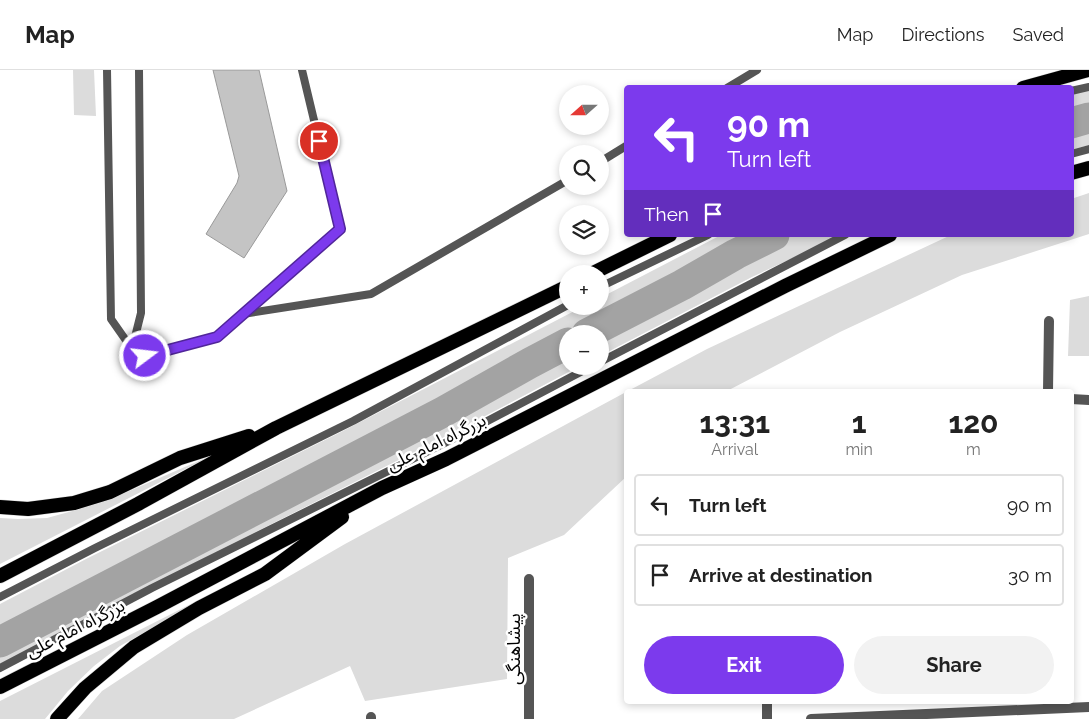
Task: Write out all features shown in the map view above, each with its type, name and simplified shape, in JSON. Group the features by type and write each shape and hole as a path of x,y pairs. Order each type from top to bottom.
{"highway":[{"path":"1054,78 1069,70"},
{"path":"1032,85 1088,70"},
{"path":"1074,172 1089,168"},
{"path":"609,265 666,237"},
{"name":"بزرگراه امام علی","path":"0,687 148,612 382,488 446,459 886,237"},
{"path":"0,576 138,504 276,428 559,290"},
{"path":"0,507 28,510 74,503 110,492 180,458 276,428"},
{"path":"57,719 85,688 134,647 198,608 265,574 382,488"}],"street":[{"path":"1048,389 1049,321"},
{"path":"1074,399 1089,400"},
{"name":"پیشاهنگی","path":"529,579 529,719"},
{"path":"767,704 767,719"},
{"path":"811,719 1046,705 1089,708"}],"lane":[{"path":"107,70 111,319 132,349 145,356 217,337 340,229 302,70"},
{"path":"132,349 141,314 139,70"},
{"path":"732,85 757,70"},
{"path":"1074,91 1089,87"},
{"path":"609,156 624,147"},
{"path":"1074,153 1089,149"},
{"path":"243,314 371,294 559,185"},
{"path":"609,284 704,237"},
{"path":"609,357 841,237"},
{"path":"0,597 353,421 559,310"},
{"path":"0,668 152,588 449,441 575,375"}],"shaded area":[{"path":"73,70 94,70 96,116 74,115"},
{"path":"1089,90 1089,145 1074,149 1074,94"},
{"path":"1089,193 1089,234 962,275 840,332 731,389 632,389 707,349 947,237 1074,237 1074,198"},
{"path":"717,237 838,237 752,277 609,351 609,325 559,325 559,375 563,375 0,664 0,604 341,432 567,315 609,315 609,293"},
{"path":"1089,296 1089,356 1068,356 1070,300"},
{"path":"624,393 624,479 564,535 508,558 507,679 365,701 350,666 234,719 78,719 102,691 187,635 345,544"},
{"path":"215,454 0,564 0,518 47,518 76,510 106,501"},
{"path":"244,577 120,646 94,666 68,691 45,719 0,719 0,701"}],"building":[{"path":"213,70 259,70 287,191 244,258 206,234 237,183 239,176"}],"waterway":[{"path":"1074,122 1089,118"},
{"path":"604,325 770,237"},
{"path":"0,642 443,412 559,348"}],"route":[{"path":"145,356 217,337 340,229 319,141"}]}
